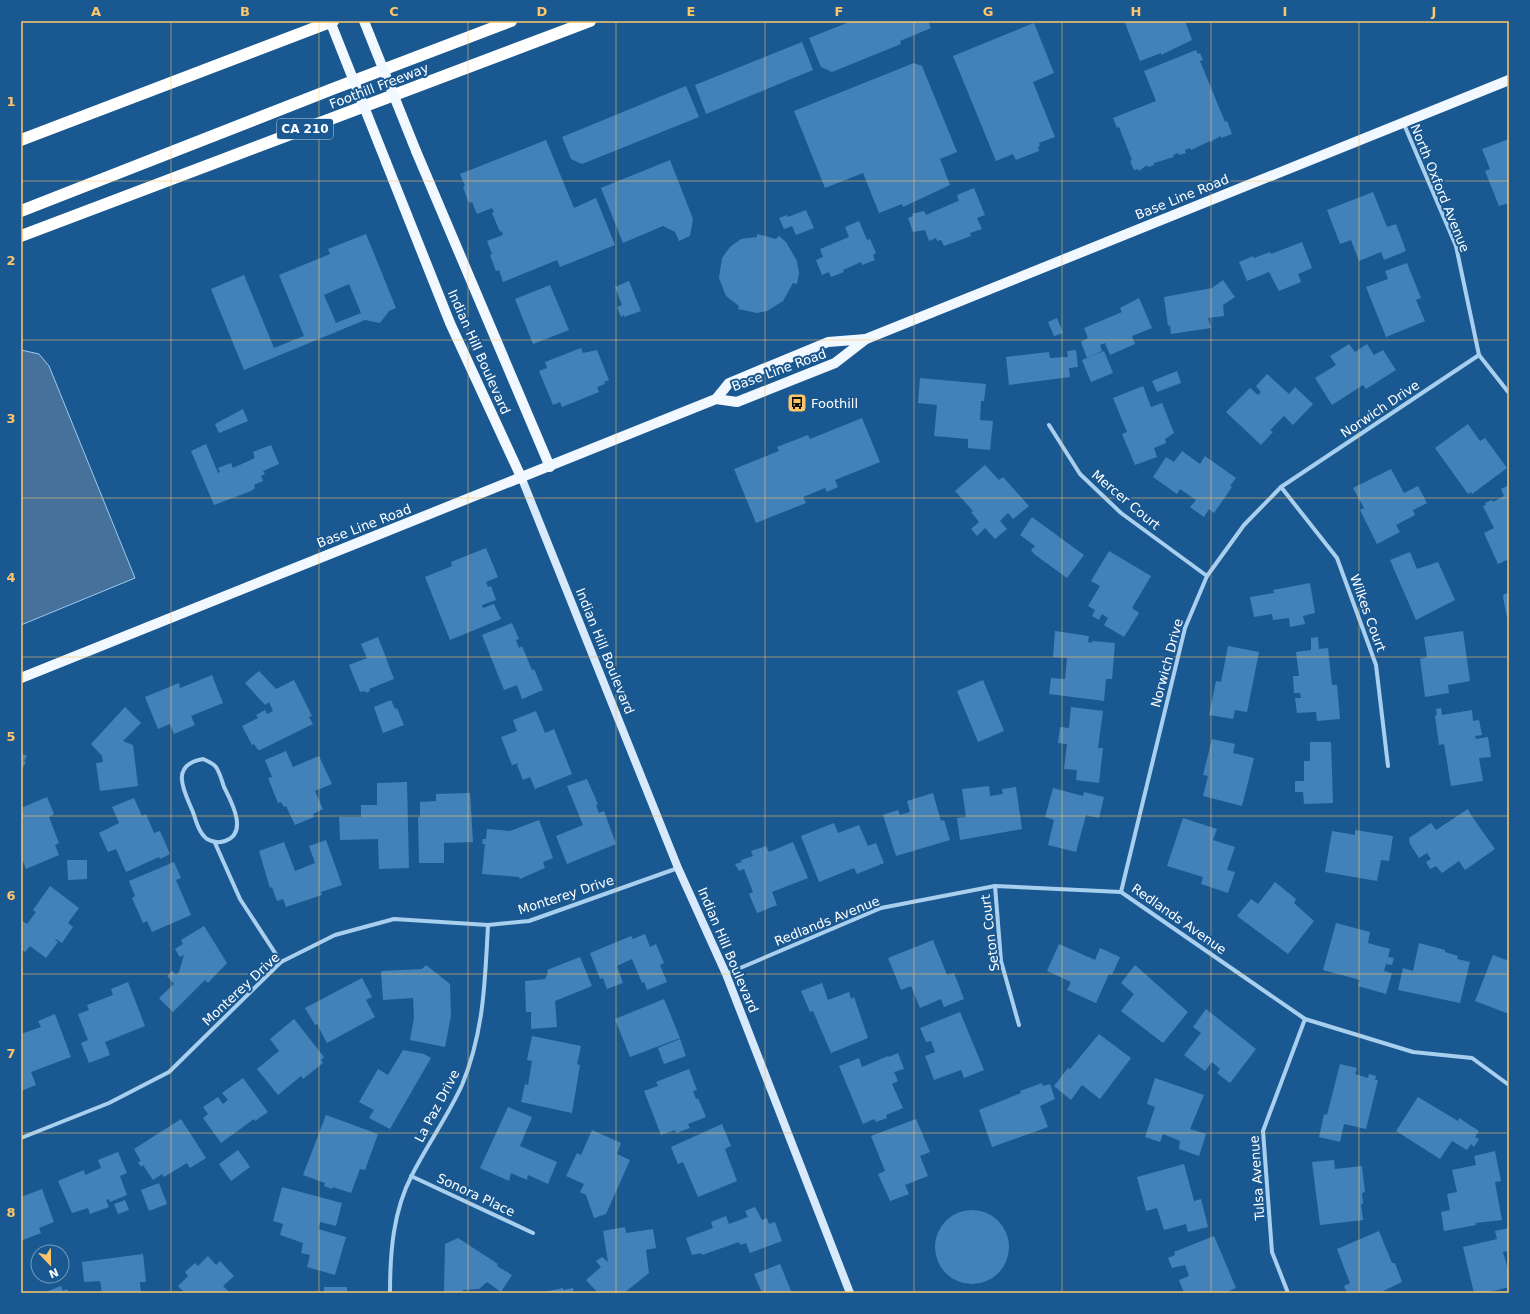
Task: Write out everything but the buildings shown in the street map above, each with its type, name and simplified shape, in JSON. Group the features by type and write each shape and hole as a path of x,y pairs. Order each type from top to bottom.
{"highway":[{"path":"21,140 331,21"},
{"path":"21,210 511,21"},
{"name":"Foothill Freeway","path":"21,236 590,21"}],"main road":[{"name":"Indian Hill Boulevard","path":"331,21 450,323 522,479"},
{"name":"Indian Hill Boulevard","path":"364,21 416,151 550,467"},
{"name":"Base Line Road","path":"716,399 737,402 835,363 866,339 1509,80"},
{"name":"Base Line Road","path":"21,678 186,610 522,479 716,399 729,383 828,342 866,339"}],"street":[{"name":"North Oxford Avenue","path":"1403,122 1456,246 1480,354 1509,393"},
{"name":"Norwich Drive","path":"1121,892 1185,628 1207,576 1244,525 1281,487 1480,354"},
{"name":"Mercer Court","path":"1049,425 1080,474 1121,513 1207,576"},
{"name":"Indian Hill Boulevard","path":"522,479 678,868 726,974 850,1293"},
{"name":"Wilkes Court","path":"1281,487 1337,558 1376,665 1388,766"},
{"path":"215,843 226,841 234,834 237,816 216,768 203,759 193,761 186,766 182,775 181,785 201,833 215,843 240,899 281,962"},
{"name":"Monterey Drive","path":"21,1138 109,1103 169,1072 281,962 335,935 394,919 488,925 529,921 678,868"},
{"name":"Redlands Avenue","path":"726,974 881,908 995,886 1121,892 1306,1019 1413,1052 1472,1058 1509,1085"},
{"name":"Seton Court","path":"995,886 1001,961 1018,1025"},
{"name":"La Paz Drive","path":"390,1293 390,1257 399,1208 411,1176 461,1086 477,1043 484,1000 488,925"},
{"name":"Tulsa Avenue","path":"1288,1293 1272,1252 1263,1131 1306,1019"},
{"name":"Sonora Place","path":"411,1176 533,1233"}],"water":[{"path":"21,350 39,354 49,366 135,578 21,625"}],"place":[{"name":"Foothill","path":"797,403"}]}
